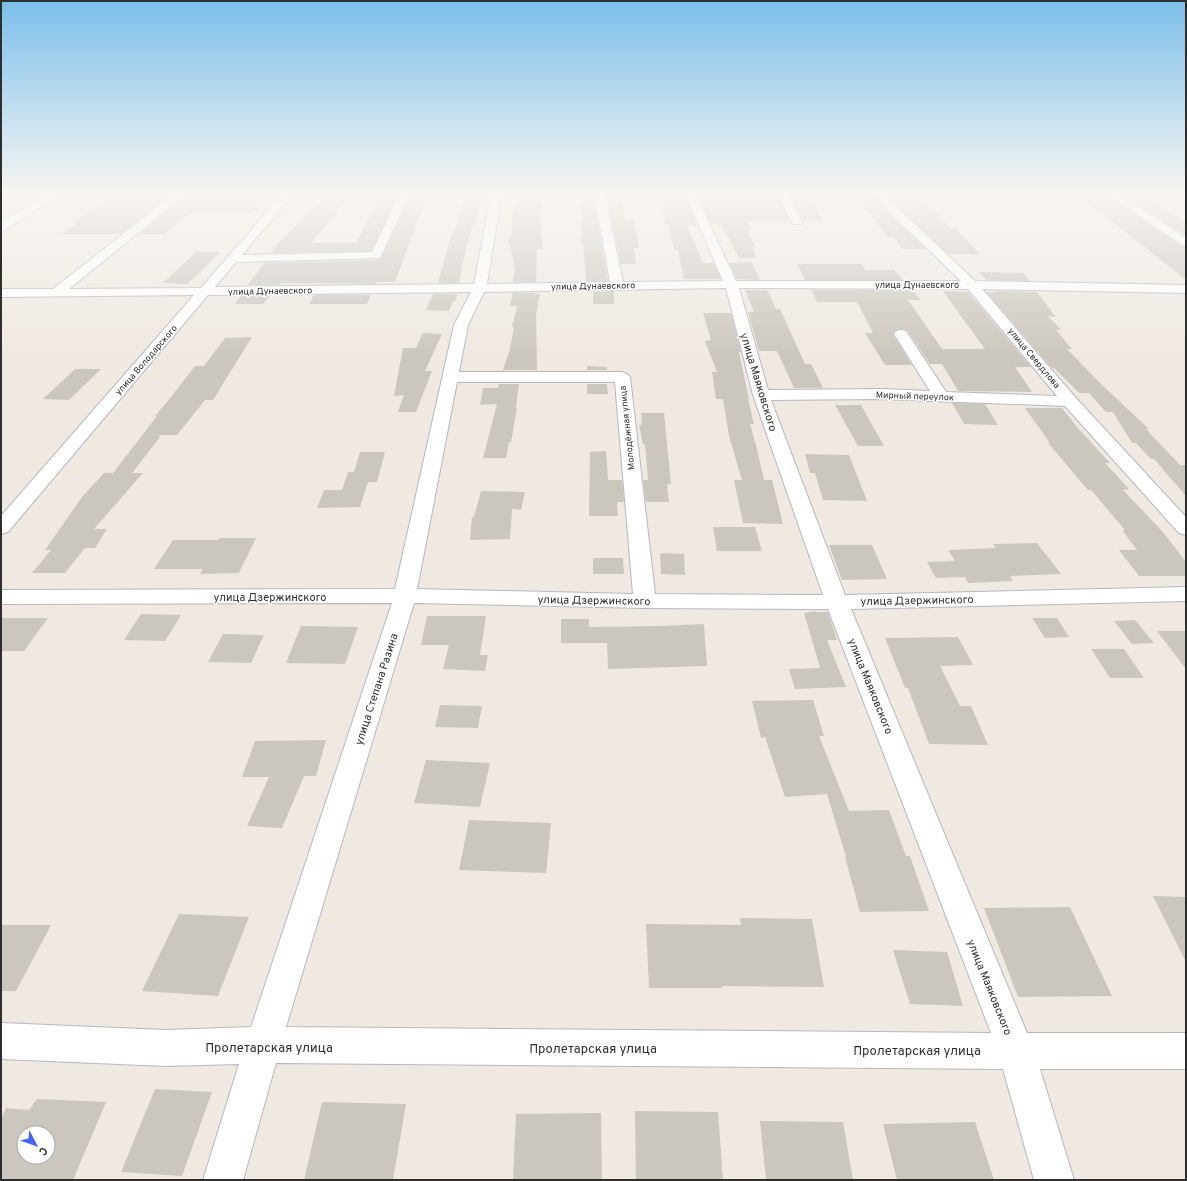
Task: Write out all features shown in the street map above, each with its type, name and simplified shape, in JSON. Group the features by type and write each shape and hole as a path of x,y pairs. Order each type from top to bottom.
{"street":[{"path":"56,293 116,246"},
{"name":"улица Володарского","path":"1,528 245,246"},
{"path":"234,259 376,255 380,246"},
{"name":"улица Степана Разина","path":"223,1180 263,1046 405,596 461,325 480,287 488,246"},
{"path":"609,246 617,286"},
{"name":"улица Маяковского","path":"714,246 732,286 761,395 837,602 1016,1051 1054,1180"},
{"name":"улица Свердлова","path":"931,246 972,285 1070,401 1186,529"},
{"name":"улица Дунаевского","path":"1,293 205,292 480,287 732,286 798,284 972,285 1186,289"},
{"path":"901,334 941,396"},
{"name":"Молодёжная улица","path":"450,377 622,377 645,601"},
{"name":"Мирный переулок","path":"761,395 883,394 1070,401"},
{"name":"улица Дзержинского","path":"1,597 405,596 645,601 837,602 1186,594"},
{"name":"Пролетарская улица","path":"1,1041 166,1048 263,1046 1186,1051"}],"building":[{"path":"276,246 373,246 371,251 271,253"},
{"path":"387,246 408,246 395,282 376,282 376,284 281,283 279,285 248,285 264,263 380,260"},
{"path":"448,246 467,246 459,283 438,283"},
{"path":"510,246 543,246 543,249 537,249 536,282 513,282 515,268"},
{"path":"583,246 602,246 608,281 586,281"},
{"path":"617,246 639,246 639,248 634,248 636,264 621,264"},
{"path":"673,246 696,246 703,263 714,263 721,279 684,279 678,250 674,250"},
{"path":"733,246 755,246 752,247 756,258 739,258"},
{"path":"901,246 923,246 926,249 903,249"},
{"path":"940,246 972,246 980,254 948,254"},
{"path":"1143,246 1186,247 1186,280"},
{"path":"196,252 221,252 187,284 163,283"},
{"path":"751,262 760,280 737,279 729,263"},
{"path":"797,264 862,264 865,270 894,270 903,280 805,280"},
{"path":"979,272 1024,273 1029,281 986,280"},
{"path":"745,290 766,290 769,293 776,309 780,309 805,364 811,364 823,388 794,388 777,351 759,351 748,312 754,312"},
{"path":"811,290 912,290 921,300 908,300 942,349 985,349 943,291 968,292 1031,367 1015,367 1032,392 958,391 942,364 930,364 907,330 895,330 893,335 912,365 885,365 865,333 873,333 857,302 817,302"},
{"path":"614,291 614,304 593,304 593,292"},
{"path":"996,291 1037,292 1056,317 1048,316 1061,330 1056,330 1072,349 1067,349 1101,384 1149,429 1146,429 1180,465 1186,465 1186,496 1154,459 1151,459 1136,443 1132,443 1113,412 1106,412 1089,393 1079,393 1054,368 1052,368 986,292 997,292"},
{"path":"513,293 540,294 536,315 537,370 503,370 510,349 514,327 512,327 517,306 510,306"},
{"path":"433,294 457,294 456,301 453,301 449,311 426,310"},
{"path":"314,295 371,295 367,304 309,304"},
{"path":"241,296 270,296 263,304 235,304"},
{"path":"703,313 731,313 741,352 739,352 754,424 750,424 764,480 772,480 783,524 743,523 734,480 742,480 729,436 723,399 716,399 712,372 717,372 705,341 711,340"},
{"path":"423,333 442,334 425,371 432,371 416,412 398,412 404,395 394,396 403,348 416,348"},
{"path":"252,337 213,400 205,400 177,435 158,435 160,437 132,473 143,473 94,529 107,529 95,548 85,548 65,573 32,573 51,550 45,550 82,497 104,473 113,473 157,416 155,416 195,366 204,366 225,338"},
{"path":"587,366 607,367 607,370 587,370"},
{"path":"75,369 101,369 69,400 43,399"},
{"path":"499,384 519,384 517,408 511,442 509,442 506,458 483,458 497,404 480,405 483,388 498,388"},
{"path":"587,384 607,384 608,394 587,394"},
{"path":"952,403 985,404 998,425 964,424"},
{"path":"835,405 861,405 884,446 858,446"},
{"path":"1025,408 1062,408 1110,463 1105,463 1129,489 1123,490 1162,531 1186,562 1186,576 1139,576 1119,550 1137,550 1122,530 1125,530 1048,443 1050,443"},
{"path":"641,413 664,413 671,484 667,484 669,502 646,502 643,480 648,480 645,444 643,444 639,425 642,425"},
{"path":"606,451 608,480 622,480 624,502 617,502 618,516 589,516 590,452"},
{"path":"360,452 385,452 377,482 368,482 360,507 317,508 324,490 342,490 348,472 354,472"},
{"path":"805,454 849,455 867,501 823,500 815,473 810,473"},
{"path":"481,491 525,492 521,510 512,509 510,539 470,540 472,517 474,517"},
{"path":"713,527 755,527 762,551 717,551"},
{"path":"219,538 256,538 239,573 200,574 203,569 154,569 173,540 218,540"},
{"path":"1037,543 1061,574 1010,576 1013,581 968,583 965,577 936,578 927,562 955,561 948,550 996,548 993,544"},
{"path":"829,545 872,545 887,579 842,580"},
{"path":"660,553 684,554 685,575 661,574"},
{"path":"593,558 623,558 624,574 593,574"},
{"path":"816,611 828,612 837,640 827,640 846,687 795,689 789,669 820,668 804,613"},
{"path":"141,614 181,615 165,641 124,640"},
{"path":"427,616 486,616 480,655 488,655 485,671 443,669 449,645 421,645"},
{"path":"1,618 48,618 24,651 1,651"},
{"path":"1032,618 1057,618 1069,637 1045,638"},
{"path":"561,619 589,619 589,627 704,624 707,666 608,669 607,643 561,643"},
{"path":"1135,620 1154,643 1132,644 1114,621"},
{"path":"301,626 358,627 345,664 286,663"},
{"path":"1157,631 1186,631 1186,669"},
{"path":"223,634 264,635 251,663 208,662"},
{"path":"958,637 973,665 940,666 960,706 971,706 988,745 929,744 908,688 905,688 885,638"},
{"path":"1091,649 1124,649 1144,678 1110,678"},
{"path":"813,700 824,736 819,736 849,811 889,810 906,856 910,856 929,911 860,912 846,857 827,794 785,797 765,737 761,738 752,701"},
{"path":"440,705 482,706 478,728 435,727"},
{"path":"326,740 316,776 304,776 282,828 247,826 269,777 242,777 255,741"},
{"path":"426,760 490,763 480,807 414,803"},
{"path":"469,820 551,823 546,873 459,870"},
{"path":"1153,896 1186,897 1186,962"},
{"path":"1070,907 1112,996 1018,997 984,908"},
{"path":"179,914 249,917 218,996 142,991"},
{"path":"740,918 812,919 824,987 722,986 722,988 649,988 646,924 741,925"},
{"path":"1,925 51,925 16,991 1,991"},
{"path":"893,950 947,952 963,1006 910,1004"},
{"path":"155,1089 212,1092 182,1176 121,1172"},
{"path":"37,1099 106,1102 73,1180 1,1180 1,1119 6,1108 29,1110"},
{"path":"322,1102 406,1104 393,1180 304,1180"},
{"path":"635,1111 718,1112 723,1180 636,1180"},
{"path":"601,1113 602,1180 513,1180 516,1114"},
{"path":"760,1121 843,1122 853,1180 766,1180"},
{"path":"975,1122 994,1180 897,1180 883,1124"}]}
